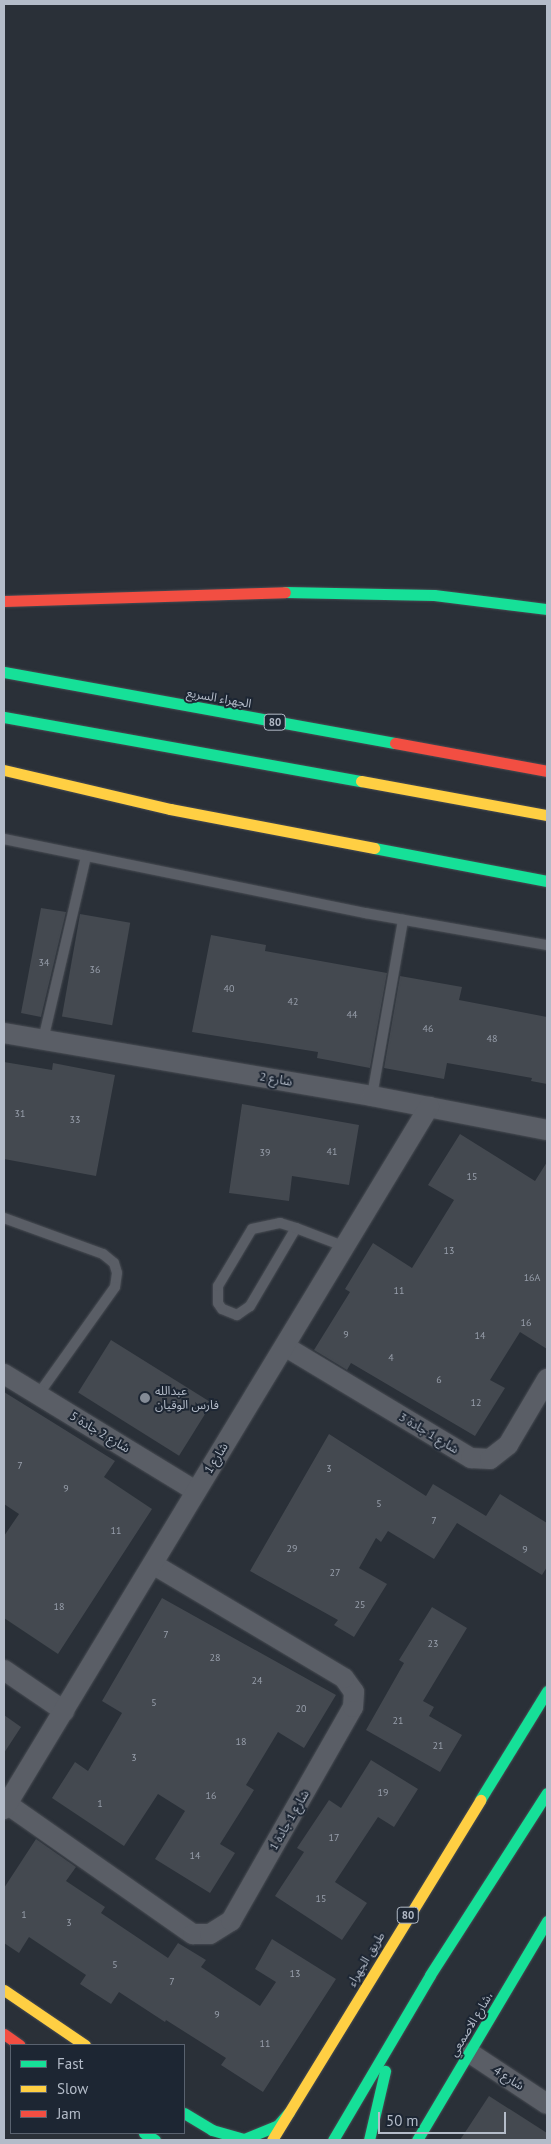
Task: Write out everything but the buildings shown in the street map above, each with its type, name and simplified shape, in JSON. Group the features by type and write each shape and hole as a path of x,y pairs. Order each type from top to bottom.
{"main road":[{"path":"4,601 260,591 434,595 547,609"},
{"path":"490,601 547,598"},
{"name":"الجهراء السريع","path":"4,672 547,771"},
{"path":"4,717 547,816"},
{"path":"4,770 170,809 547,881"},
{"name":"طريق الجهراء","path":"272,2140 547,1691"},
{"path":"333,2140 395,2035 547,1793"},
{"name":"شارع الاصمعي،","path":"417,2140 547,1921"},
{"path":"4,1990 84,2044"},
{"path":"4,2034 19,2044"},
{"path":"369,2140 395,2035"},
{"path":"186,2114 212,2130 244,2139 277,2126 290,2111"},
{"path":"186,2114 191,2134"}],"street":[{"name":"شارع 2","path":"4,1033 372,1096 547,1130"},
{"name":"شارع 1","path":"6,1806 154,1564 196,1490 286,1347 343,1246 429,1107"},
{"name":"شارع 1 جادة 3","path":"286,1347 471,1458 490,1459 508,1444 547,1379"},
{"name":"شارع 2 جادة 5","path":"4,1374 196,1490"},
{"name":"شارع 1 جادة 1","path":"6,1806 193,1934 210,1934 231,1921 353,1707 354,1692 344,1678 154,1564"},
{"path":"4,1670 64,1711"},
{"name":"شارع 4","path":"470,2053 547,2104"}],"lane":[{"path":"4,839 403,920 547,944"},
{"path":"43,1040 86,856"},
{"path":"372,1096 403,920"},
{"path":"4,1218 103,1254 114,1263 117,1274 115,1287 38,1395"},
{"path":"296,1228 250,1306 237,1315 222,1309 218,1303 218,1286 252,1229 271,1223 296,1228 343,1246"}],"traffic: fast":[{"path":"285,592 434,595 547,609"},
{"path":"4,672 395,743"},
{"path":"4,717 361,781"},
{"path":"374,848 547,881"},
{"path":"480,1800 547,1691"},
{"path":"333,2140 430,1975 547,1793"},
{"path":"417,2140 547,1921"},
{"path":"369,2140 385,2071"},
{"path":"185,2114 212,2130 244,2139 277,2126 289,2112"},
{"path":"146,2134 155,2140"}],"traffic: slow":[{"path":"4,770 170,809 374,848"},
{"path":"361,781 547,815"},
{"path":"272,2140 480,1800"},
{"path":"4,1990 84,2044"}],"traffic: jam":[{"path":"4,601 285,592"},
{"path":"395,743 547,771"},
{"path":"4,2034 19,2044"}],"place":[{"name":"عبدالله فارس الوقيان","path":"145,1398"}]}
